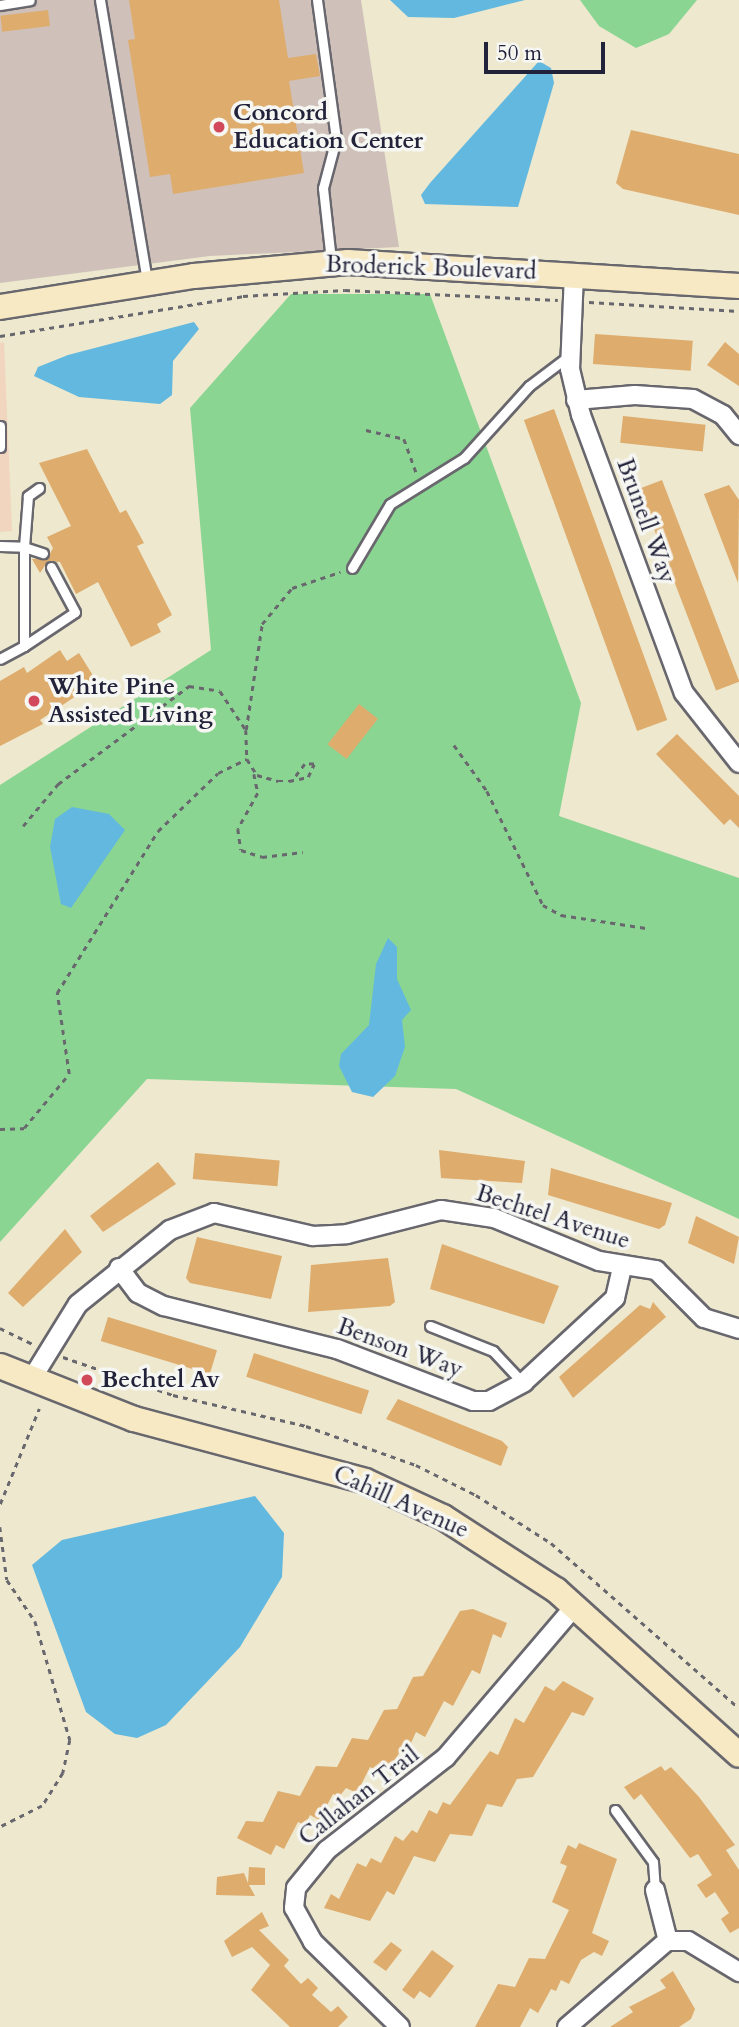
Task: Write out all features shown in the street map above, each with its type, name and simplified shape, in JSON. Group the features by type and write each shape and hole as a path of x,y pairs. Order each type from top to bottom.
{"street":[{"name":"Broderick Boulevard","path":"0,307 148,283 332,263 575,274 739,286"},
{"name":"Brunell Way","path":"575,274 570,355 576,400 684,693 739,763"},
{"path":"576,400 635,395 693,399 723,415 739,435"},
{"name":"Bechtel Avenue","path":"31,1380 65,1318 119,1268 192,1217 214,1213 313,1236 347,1234 441,1210 494,1218 622,1268 656,1270 704,1318 739,1329"},
{"name":"Benson Way","path":"119,1268 152,1302 337,1349 473,1401 503,1396 523,1383 615,1298 622,1268"},
{"name":"Cahill Avenue","path":"0,1366 134,1419 318,1466 388,1491 486,1541 575,1606 739,1755"},
{"name":"Callahan Trail","path":"400,2027 313,1942 294,1908 296,1888 327,1850 446,1757 575,1606"},
{"path":"655,1890 668,1941"},
{"path":"566,2027 647,1952 668,1941 701,1946 739,1972"}],"lane":[{"path":"0,5 30,0"},
{"path":"100,0 148,283"},
{"path":"317,0 336,139 323,188 332,263"},
{"path":"352,568 379,518 421,485 464,458 529,386 570,355"},
{"path":"0,426 0,447"},
{"path":"24,646 24,547 28,496 39,488"},
{"path":"0,546 24,547 43,553"},
{"path":"0,659 75,612 51,567"},
{"path":"430,1326 493,1351 523,1383"},
{"path":"615,1810 653,1862 655,1890"}],"path":[{"path":"0,336 243,296 332,290 739,311"},
{"path":"366,430 404,439 421,485"},
{"path":"303,852 262,857 242,850 238,829 258,793 254,772 247,759 246,730 254,650 266,617 292,588 352,568"},
{"path":"23,826 58,784 190,686 217,688 246,730"},
{"path":"454,745 487,791 544,905 561,915 646,928"},
{"path":"0,1129 24,1128 69,1074 57,993 123,881 158,831 200,789 247,759"},
{"path":"254,772 293,780 314,773 314,764 305,764 293,780"},
{"path":"0,1504 39,1409"},
{"path":"0,1527 7,1580 34,1621 70,1740 63,1773 42,1806 0,1827"}],"shaded area":[{"path":"0,0 361,0 399,247 210,256 0,283"},
{"path":"4,342 12,531 0,532 0,343"}],"green space":[{"path":"580,0 697,0 669,34 636,48 599,26"},
{"path":"291,294 430,294 581,703 559,816 739,878 739,1219 456,1089 147,1079 0,1242 0,785 211,650 190,408"}],"water":[{"path":"390,0 525,0 454,18 408,17"},
{"path":"539,61 551,68 554,83 518,207 425,204 421,195 430,183"},
{"path":"194,322 199,329 173,361 172,395 160,404 79,397 34,376 38,367 68,355"},
{"path":"72,807 109,814 125,830 71,908 61,904 50,847 55,819"},
{"path":"388,938 397,947 397,979 411,1010 402,1020 405,1047 395,1076 373,1097 352,1092 339,1066 341,1054 369,1025 376,964"},
{"path":"255,1496 284,1533 282,1577 240,1647 166,1725 137,1738 115,1734 86,1712 32,1565 62,1540"}],"building":[{"name":"Concord Education Center","path":"129,0 279,0 288,58 316,54 320,76 289,81 304,173 173,194 170,174 150,177 128,40 135,39"},
{"path":"48,10 50,26 2,32 0,16"},
{"path":"631,130 739,154 739,215 623,189 616,183"},
{"path":"595,334 693,341 691,371 593,364"},
{"path":"725,342 739,354 739,386 707,365"},
{"path":"554,409 667,720 637,731 524,420"},
{"path":"623,416 706,425 703,452 620,443"},
{"path":"87,449 120,513 126,510 144,543 137,546 172,615 157,624 161,632 131,647 98,582 76,594 60,562 48,561 40,573 32,559 47,559 53,548 47,537 71,526 39,463"},
{"path":"662,480 739,681 716,691 639,489"},
{"path":"729,485 739,500 738,583 704,494"},
{"name":"White Pine Assisted Living","path":"60,650 67,661 79,653 97,682 40,720 43,724 0,746 0,681 24,667 27,673"},
{"path":"359,704 378,719 347,759 328,744"},
{"path":"677,734 739,796 739,828 730,819 724,825 656,754"},
{"path":"439,1150 525,1161 522,1183 441,1178"},
{"path":"195,1153 280,1160 277,1186 193,1179"},
{"path":"158,1162 176,1184 103,1232 90,1216"},
{"path":"551,1168 672,1203 665,1225 659,1229 548,1195"},
{"path":"696,1216 739,1237 734,1264 688,1243"},
{"path":"65,1229 82,1252 23,1307 8,1293"},
{"path":"197,1237 282,1256 271,1299 190,1283 186,1278"},
{"path":"442,1244 559,1286 544,1324 430,1289"},
{"path":"388,1258 395,1302 390,1306 308,1312 311,1265"},
{"path":"653,1302 666,1317 573,1398 559,1377 640,1305 650,1309"},
{"path":"108,1317 217,1350 210,1374 101,1341"},
{"path":"254,1353 369,1390 361,1414 246,1377"},
{"path":"398,1399 502,1441 508,1447 501,1466 386,1419"},
{"path":"473,1609 507,1623 501,1638 493,1634 480,1674 472,1670 453,1706 444,1701 425,1737 416,1732 411,1743 406,1740 392,1766 384,1762 379,1772 370,1767 357,1793 346,1788 339,1797 333,1794 319,1820 310,1815 305,1825 298,1822 284,1849 276,1845 271,1855 237,1838 246,1821 263,1822 278,1791 300,1796 316,1766 337,1767 352,1738 368,1740 384,1710 397,1709 413,1677 423,1676 460,1611"},
{"path":"563,1681 594,1698 584,1716 572,1712 533,1777 517,1779 502,1807 487,1804 472,1836 450,1834 435,1862 414,1856 394,1895 387,1891 370,1921 324,1908 331,1894 339,1899 357,1863 366,1867 371,1858 381,1863 395,1836 403,1841 412,1830 417,1833 429,1810 437,1814 443,1802 450,1805 490,1751 498,1755 515,1718 524,1723 545,1686 554,1691"},
{"path":"661,1766 665,1771 671,1767 699,1797 735,1845 726,1850 739,1870 739,1928 730,1933 721,1919 729,1913 715,1892 706,1898 697,1885 712,1875 698,1854 690,1858 641,1794 634,1800 624,1787"},
{"path":"579,1843 617,1859 592,1933 609,1941 602,1956 594,1952 581,1960 569,1984 561,1980 556,1991 551,1989 538,2013 530,2008 520,2027 475,2027 498,1984 515,1987 529,1958 545,1959 569,1910 552,1902 567,1866 560,1863 568,1845 576,1849"},
{"path":"249,1867 265,1868 265,1885 249,1885 255,1896 216,1895 217,1877 244,1873 248,1883"},
{"path":"262,1912 269,1926 259,1930 289,1960 284,1966 301,1984 308,1978 318,1988 312,1995 331,2012 338,2006 348,2017 338,2027 290,2027 251,1990 270,1965 252,1947 232,1957 224,1941"},
{"path":"391,1942 402,1950 386,1971 373,1962"},
{"path":"432,1950 454,1966 430,1998 420,1991 414,1999 402,1990"},
{"path":"673,1971 695,2009 691,2019 679,2027 610,2027 633,2012 629,2007 666,1988 660,1980"}],"place":[{"name":"Concord Education Center","path":"219,127"},
{"name":"White Pine Assisted Living","path":"34,701"},
{"name":"Bechtel Av","path":"87,1380"}]}
